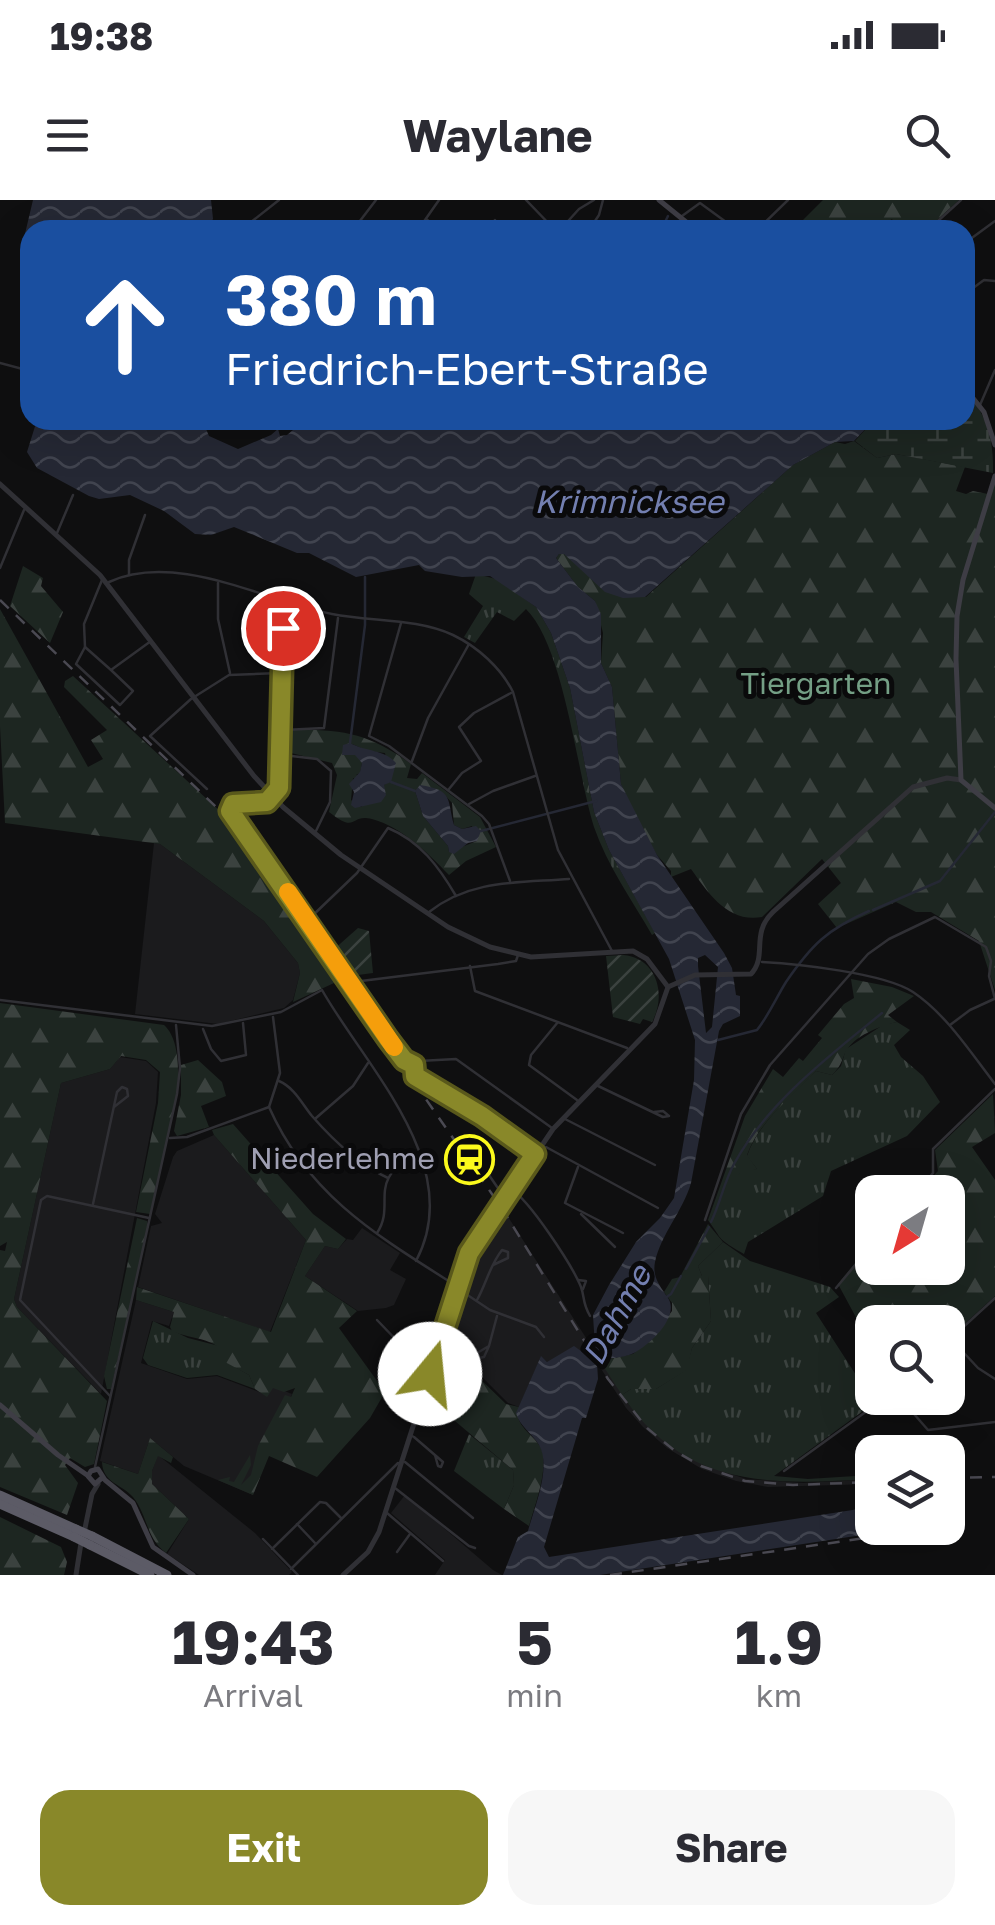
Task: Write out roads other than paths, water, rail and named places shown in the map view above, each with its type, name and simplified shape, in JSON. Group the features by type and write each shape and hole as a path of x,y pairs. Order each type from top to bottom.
{"highway":[{"path":"0,1495 167,1575"},
{"path":"0,1504 75,1533"},
{"path":"91,1541 150,1575"}],"main road":[{"path":"658,200 684,220"},
{"path":"975,400 995,445"},
{"path":"994,808 961,780 956,659 963,580 995,476"},
{"path":"0,1405 77,1468 112,1485 133,1503 153,1547 193,1575"}],"street":[{"path":"253,220 278,200"},
{"path":"361,220 376,200"},
{"path":"426,219 439,200"},
{"path":"526,200 547,220"},
{"path":"567,220 594,200"},
{"path":"767,220 788,200"},
{"path":"939,220 961,200"},
{"path":"680,217 700,203 723,220"},
{"path":"980,406 995,370"},
{"path":"0,484 104,579 244,764 314,834 468,938 518,955 542,957 634,951 644,956 668,986"},
{"path":"57,533 73,495"},
{"path":"0,568 26,507"},
{"path":"129,577 129,560 145,515"},
{"path":"104,579 176,574 218,580 339,616 437,629 470,644 500,671 513,692 546,815 570,878 612,951"},
{"path":"85,646 132,691 120,705 77,668 76,662 85,646 84,624 104,579"},
{"path":"218,580 218,619 230,675"},
{"path":"288,603 280,673 279,788 264,803 230,807 230,811 404,1060 414,1065"},
{"path":"282,730 324,728 339,616"},
{"path":"400,622 369,736 411,762 489,824 510,881"},
{"path":"110,670 152,640"},
{"path":"411,762 428,718 470,644"},
{"path":"208,789 150,736 194,697 230,675 280,673"},
{"path":"448,790 462,772 481,761 460,727 474,713 513,692"},
{"path":"282,754 318,758 331,771 330,802 314,834"},
{"path":"468,804 493,790 536,776"},
{"path":"343,1575 372,1547 386,1513 469,1252 562,1117 658,1019 668,986 696,974 751,974 758,962 759,933 764,921 813,875 913,787 950,778 961,780"},
{"path":"308,919 361,869 388,828 423,850 456,896"},
{"path":"428,914 456,896 485,885 570,878"},
{"path":"705,1220 741,1114 770,1065 848,974 878,946 930,917 944,921 986,947 991,961 989,976 995,999 949,1026"},
{"path":"352,983 514,961 518,955"},
{"path":"758,962 848,974 908,989 949,1026 995,1086 933,1150 931,1175"},
{"path":"470,966 474,991 629,1050"},
{"path":"0,1000 202,1026 273,1014 322,990 393,1098 419,1152 430,1193 426,1231 416,1260"},
{"path":"169,1138 188,1137 268,1107 279,1082 280,1048 273,1014"},
{"path":"202,1026 203,1035 220,1061 246,1055 243,1021"},
{"path":"558,1022 531,1055 529,1066 578,1101"},
{"path":"76,1575 180,1078 176,1023"},
{"path":"535,1154 482,1116 419,1079 413,1072 414,1065 419,1061 456,1058 553,1129"},
{"path":"315,1120 353,1086 370,1061"},
{"path":"279,1082 291,1089 315,1120 358,1160 388,1178"},
{"path":"595,1084 654,1112"},
{"path":"93,1206 114,1107"},
{"path":"268,1107 298,1161 343,1208 476,1300 498,1313 536,1326 544,1337"},
{"path":"562,1117 655,1165"},
{"path":"542,1144 658,1208"},
{"path":"376,1234 384,1219 383,1197 388,1178 397,1166 419,1152"},
{"path":"478,1159 505,1198"},
{"path":"579,1165 565,1200 615,1247"},
{"path":"511,1189 525,1200 582,1289 581,1300 590,1316"},
{"path":"112,1398 20,1300 43,1196 151,1218"},
{"path":"580,1213 623,1233"},
{"path":"476,1300 492,1265"},
{"path":"836,1288 855,1265"},
{"path":"965,1325 995,1298"},
{"path":"489,1346 498,1313"},
{"path":"377,1320 430,1374"},
{"path":"965,1355 995,1379"},
{"path":"423,1396 450,1418"},
{"path":"784,1472 862,1415"},
{"path":"915,1415 928,1430 995,1422"},
{"path":"410,1435 435,1455"},
{"path":"402,1461 473,1518"},
{"path":"292,1568 402,1461"},
{"path":"394,1487 476,1548"},
{"path":"272,1549 320,1502 326,1503 342,1520"},
{"path":"386,1513 443,1561"},
{"path":"297,1524 316,1544"},
{"path":"396,1552 411,1533"},
{"path":"263,1540 298,1575"}],"water":[{"path":"33,200 211,200 213,219 212,220 28,220"},
{"name":"Krimnicksee","path":"34,430 206,430 209,436 238,449 277,430 280,436 293,430 864,430 854,441 835,442 793,465 645,597 623,598 605,592 564,554 556,558 578,587 595,601 601,614 601,663 612,687 621,784 657,855 732,968 736,995 740,996 740,1016 723,1024 719,1031 691,1183 655,1262 656,1277 671,1305 670,1313 662,1329 641,1349 597,1363 598,1379 586,1418 582,1418 544,1547 549,1557 855,1510 855,1536 600,1575 503,1575 518,1537 528,1531 544,1464 539,1445 516,1413 541,1356 547,1362 574,1346 585,1354 595,1347 593,1315 636,1242 674,1198 694,1080 695,1040 669,959 609,850 594,812 570,688 551,633 536,607 490,576 462,577 425,571 419,565 356,577 309,553 297,553 234,527 211,535 195,534 164,511 130,495 99,499 37,468 27,452","holes":["705,955 718,967 712,1027 706,1033 698,966 698,958"]},
{"path":"350,743 386,755 396,763 391,782 384,785 386,795 381,802 355,808 351,805 354,792 349,784 360,772 362,763 355,755 342,755 343,745"},
{"path":"420,785 444,793 454,825 462,829 476,826 481,831 477,841 454,854 449,852 423,816 415,791"}],"waterway":[{"path":"666,220 668,216"},
{"path":"350,743 365,625 365,577"},
{"path":"391,782 415,791"},
{"path":"481,831 596,801"},
{"path":"873,910 940,881 995,812"},
{"path":"718,1040 757,1030 804,957 832,931 869,911"},
{"path":"711,1222 734,1164 764,1120 801,1081 882,1013"},
{"path":"686,1269 709,1227"},
{"name":"Dahme","path":"665,1298 681,1276"}],"railway":[{"path":"0,600 235,825 501,1207 608,1379 647,1428 701,1466 745,1481 793,1485 855,1483"},
{"path":"965,1478 995,1477"},
{"path":"610,1575 855,1539"}],"place":[{"name":"Niederlehme","path":"470,1159"}],"park label":[{"name":"Tiergarten","path":"816,684"}]}
